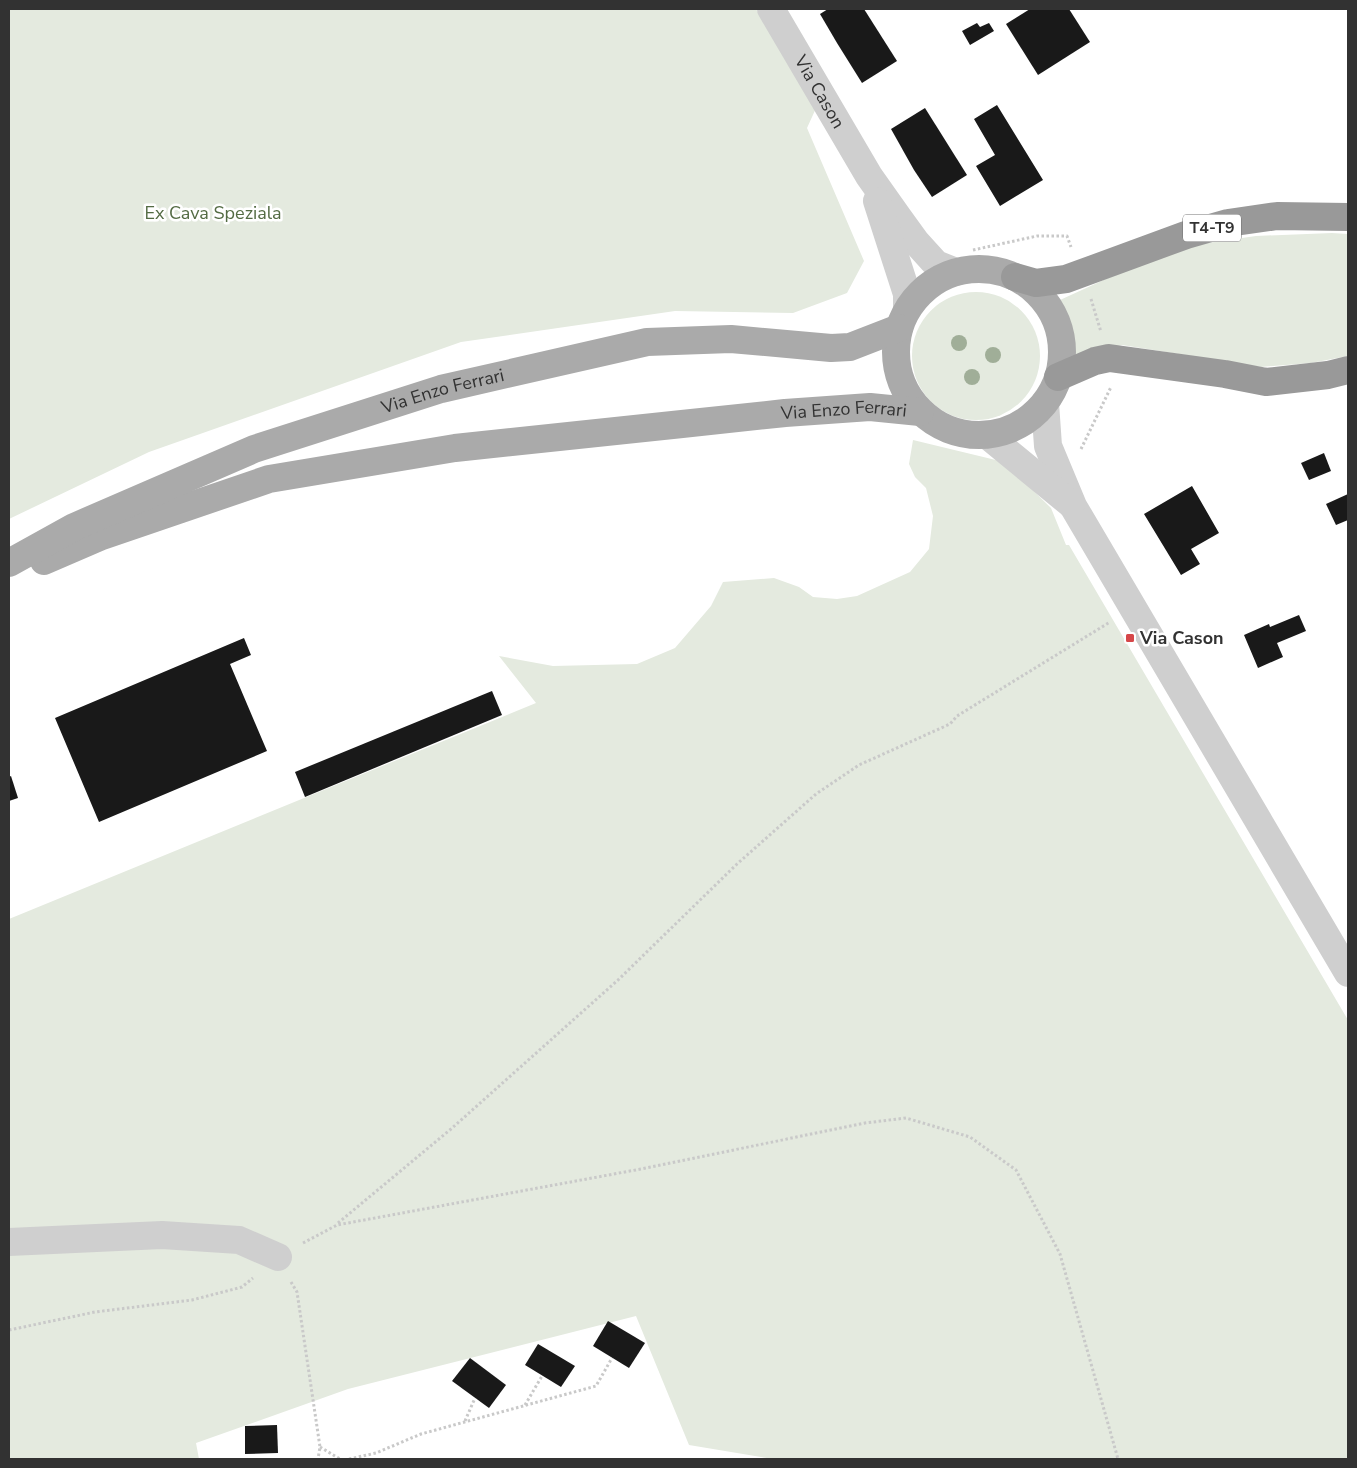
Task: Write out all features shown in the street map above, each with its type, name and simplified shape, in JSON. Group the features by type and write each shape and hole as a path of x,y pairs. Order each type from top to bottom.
{"highway":[{"name":"T4-T9","path":"1015,277 1036,283 1066,279 1186,235 1228,223 1277,216 1348,217"},
{"path":"1058,377 1109,358 1225,374 1266,382 1328,375 1348,370"}],"main road":[{"path":"963,261 1015,277 1039,294 1055,318 1062,348 1058,377 1045,403 1019,425 987,435 963,434 940,426 920,412 907,394 898,373 896,350 903,318 928,286 963,261"},
{"name":"Via Enzo Ferrari","path":"9,563 74,527 254,449 441,389 647,342 731,339 831,348 850,347 903,318"},
{"name":"Via Enzo Ferrari","path":"9,575 102,536 269,479 455,448 785,413 870,407 920,412"}],"street":[{"name":"Via Cason","path":"771,9 869,176 916,242 936,264 963,261"},
{"name":"Via Cason","path":"869,176 907,294 903,318"},
{"path":"1045,403 1048,446 1074,506 1348,973"},
{"path":"987,435 1074,506"},
{"path":"9,1242 162,1235 239,1240 278,1257"}],"path":[{"path":"963,261 1037,236 1067,236 1075,254"},
{"path":"1090,296 1103,340"},
{"path":"1078,454 1111,386"},
{"path":"9,1330 96,1312 192,1300 242,1287 278,1257 337,1225 451,1129 618,980 737,864 816,794 859,765 950,724 957,716 1091,635 1133,607"},
{"path":"337,1225 631,1171 865,1123 906,1118 970,1137 1016,1170 1060,1254 1118,1459"},
{"path":"278,1257 297,1292 320,1447 318,1459"},
{"path":"349,1459 376,1453 421,1434 596,1386 612,1358"},
{"path":"524,1406 542,1376"},
{"path":"465,1422 476,1398"},
{"path":"320,1447 340,1459"}],"green space":[{"name":"Ex Cava Speziala","path":"9,9 756,9 817,106 807,128 864,261 847,293 793,313 675,311 461,342 149,452 9,519"},
{"path":"1348,234 1348,356 1311,363 1261,367 1122,345 1076,356 1071,326 1060,300 1143,262 1200,244 1256,236"},
{"path":"976,292 1000,297 1021,311 1035,332 1040,356 1035,380 1021,401 1000,415 976,420 952,415 931,401 917,380 912,356 917,332 931,311 952,297"},
{"path":"913,440 1004,462 1051,508 1066,545 1069,545 1348,1020 1348,1459 773,1459 689,1445 636,1316 348,1389 196,1443 199,1459 9,1459 9,919 536,703 499,656 553,666 637,664 675,648 711,606 723,582 774,578 799,587 813,597 837,599 857,596 910,572 929,549 933,516 926,488 915,477 909,464"}],"building":[{"path":"828,9 864,9 897,61 862,83 820,14"},
{"path":"1030,9 1069,9 1090,42 1038,75 1006,24"},
{"path":"977,23 980,27 989,23 994,31 970,45 962,31"},
{"path":"997,105 1043,180 1000,206 976,166 995,155 974,119"},
{"path":"925,108 967,175 932,197 891,129"},
{"path":"1324,453 1331,471 1309,480 1301,463"},
{"path":"1192,486 1219,533 1191,549 1200,564 1181,575 1144,514"},
{"path":"1348,494 1348,520 1336,525 1326,504"},
{"path":"1299,615 1306,631 1277,643 1283,657 1258,668 1244,635 1269,624 1270,627"},
{"path":"244,638 251,655 230,664 267,751 99,822 55,718"},
{"path":"492,691 502,715 305,797 295,772"},
{"path":"11,776 18,798 9,801 9,777"},
{"path":"608,1321 645,1343 629,1368 593,1346"},
{"path":"538,1344 575,1366 561,1387 525,1365"},
{"path":"470,1358 506,1385 489,1408 452,1381"},
{"path":"277,1425 278,1453 245,1454 245,1426"}],"place":[{"name":"Via Cason","path":"1130,638"}]}
